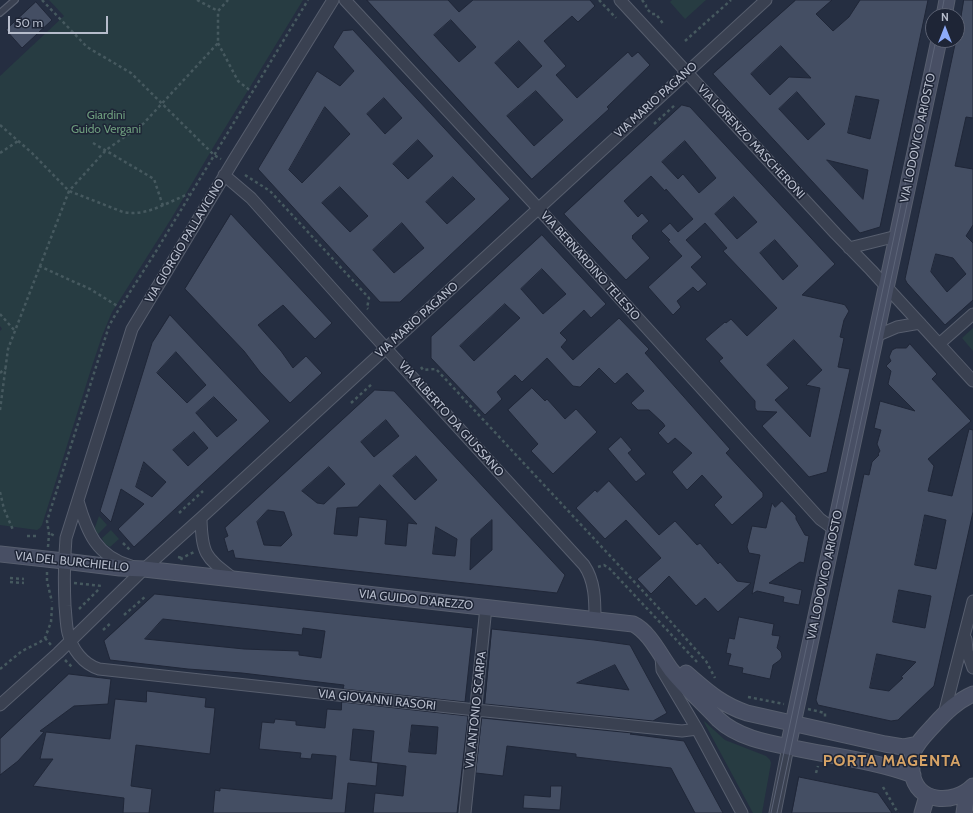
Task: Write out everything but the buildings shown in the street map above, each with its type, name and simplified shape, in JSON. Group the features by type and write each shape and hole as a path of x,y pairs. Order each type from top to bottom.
{"main road":[{"name":"VIA LODOVICO ARIOSTO","path":"788,747 937,48"},
{"name":"VIA DEL BURCHIELLO","path":"0,554 64,560 120,568 144,569"},
{"name":"VIA GUIDO D'AREZZO","path":"144,569 596,620"},
{"path":"596,620 638,626 660,653 672,671 725,725 742,735 788,747 890,768 913,775"},
{"path":"660,653 680,667 713,697 724,704 746,713 897,746 903,747 918,744"},
{"path":"970,789 952,797 941,799 927,796 915,784 911,763 913,754 918,744 944,714 955,704 973,694"},
{"path":"964,813 970,789"},
{"path":"922,813 927,796"}],"street":[{"name":"VIA GIORGIO PALLAVICINO","path":"64,560 66,538 132,329 224,176 333,0"},
{"name":"VIA BERNARDINO TELESIO","path":"345,0 538,208 820,519 835,530"},
{"name":"VIA LORENZO MASCHERONI","path":"620,0 920,323"},
{"name":"VIA MARIO PAGANO","path":"0,705 70,641 144,569 201,519 766,0"},
{"name":"VIA ALBERTO DA GIUSSANO","path":"224,176 251,198 584,564 590,573 594,594 596,620"},
{"path":"849,248 897,236"},
{"path":"939,344 973,314"},
{"path":"876,336 897,327 920,323 973,382"},
{"path":"78,501 84,522 93,540 103,551 124,564 144,569"},
{"path":"201,519 203,548 208,557 236,580"},
{"path":"64,560 67,632 70,641"},
{"path":"944,714 973,601"},
{"name":"VIA ANTONIO SCARPA","path":"465,813 486,608"},
{"path":"966,632 968,651 973,668"},
{"name":"VIA GIOVANNI RASORI","path":"70,641 86,662 99,669 476,710 682,730 697,729"},
{"path":"660,653 662,670 697,729 742,813"},
{"name":"VIA LODOVICO ARIOSTO","path":"775,813 788,747"}],"lane":[{"path":"0,13 15,0"}],"path":[{"path":"42,0 87,47 131,73 214,155"},
{"path":"197,0 218,11"},
{"path":"228,0 218,11 218,43 238,81 252,92"},
{"path":"599,0 616,18"},
{"path":"642,0 646,5 646,8 652,14 656,14 664,25"},
{"path":"685,41 731,0"},
{"path":"0,410 8,349 69,191 106,150 143,124 218,43"},
{"path":"654,124 675,105"},
{"path":"0,125 32,153 69,191 124,212 131,214 147,212 190,194"},
{"path":"0,153 18,141"},
{"path":"93,143 154,179 163,206"},
{"path":"239,172 270,191 369,298 367,308 371,313"},
{"path":"39,266 90,289 119,307"},
{"path":"0,314 15,331"},
{"path":"419,365 423,370 436,369 706,661 717,682 706,671"},
{"path":"0,373 6,368"},
{"path":"351,403 373,383"},
{"path":"179,513 203,491"},
{"path":"0,492 4,509 13,530"},
{"path":"0,508 4,509"},
{"path":"47,521 50,534 54,536"},
{"path":"27,536 39,536"},
{"path":"123,543 131,551"},
{"path":"178,557 182,558 198,551"},
{"path":"590,573 596,567 604,565 610,569 701,666"},
{"path":"0,670 22,651 45,638 49,630 52,603 46,576"},
{"path":"10,578 24,579"},
{"path":"10,582 24,583"},
{"path":"74,583 102,586"},
{"path":"79,609 99,589"},
{"path":"124,614 146,596"},
{"path":"103,630 112,622"},
{"path":"741,696 783,704"},
{"path":"883,787 898,813"}],"green space":[{"name":"Giardini Guido Vergani","path":"49,0 303,0 171,219 112,312 93,363 42,525 37,530 0,525 0,331 2,329 0,326 0,76 64,16"},
{"path":"672,0 706,0 685,19 670,2"},
{"path":"973,328 973,351 962,338"},
{"path":"99,516 107,525 98,534 94,530"},
{"path":"111,530 119,539 110,547 105,544 102,538"},
{"path":"704,721 725,740 766,756 770,760 771,763 762,813 753,813"}],"tram line":[{"path":"942,8 944,0"},
{"path":"771,813 934,48"},
{"path":"841,515 917,157"},
{"path":"777,813 825,588"}],"district":[{"name":"PORTA MAGENTA","path":"892,761"}]}
